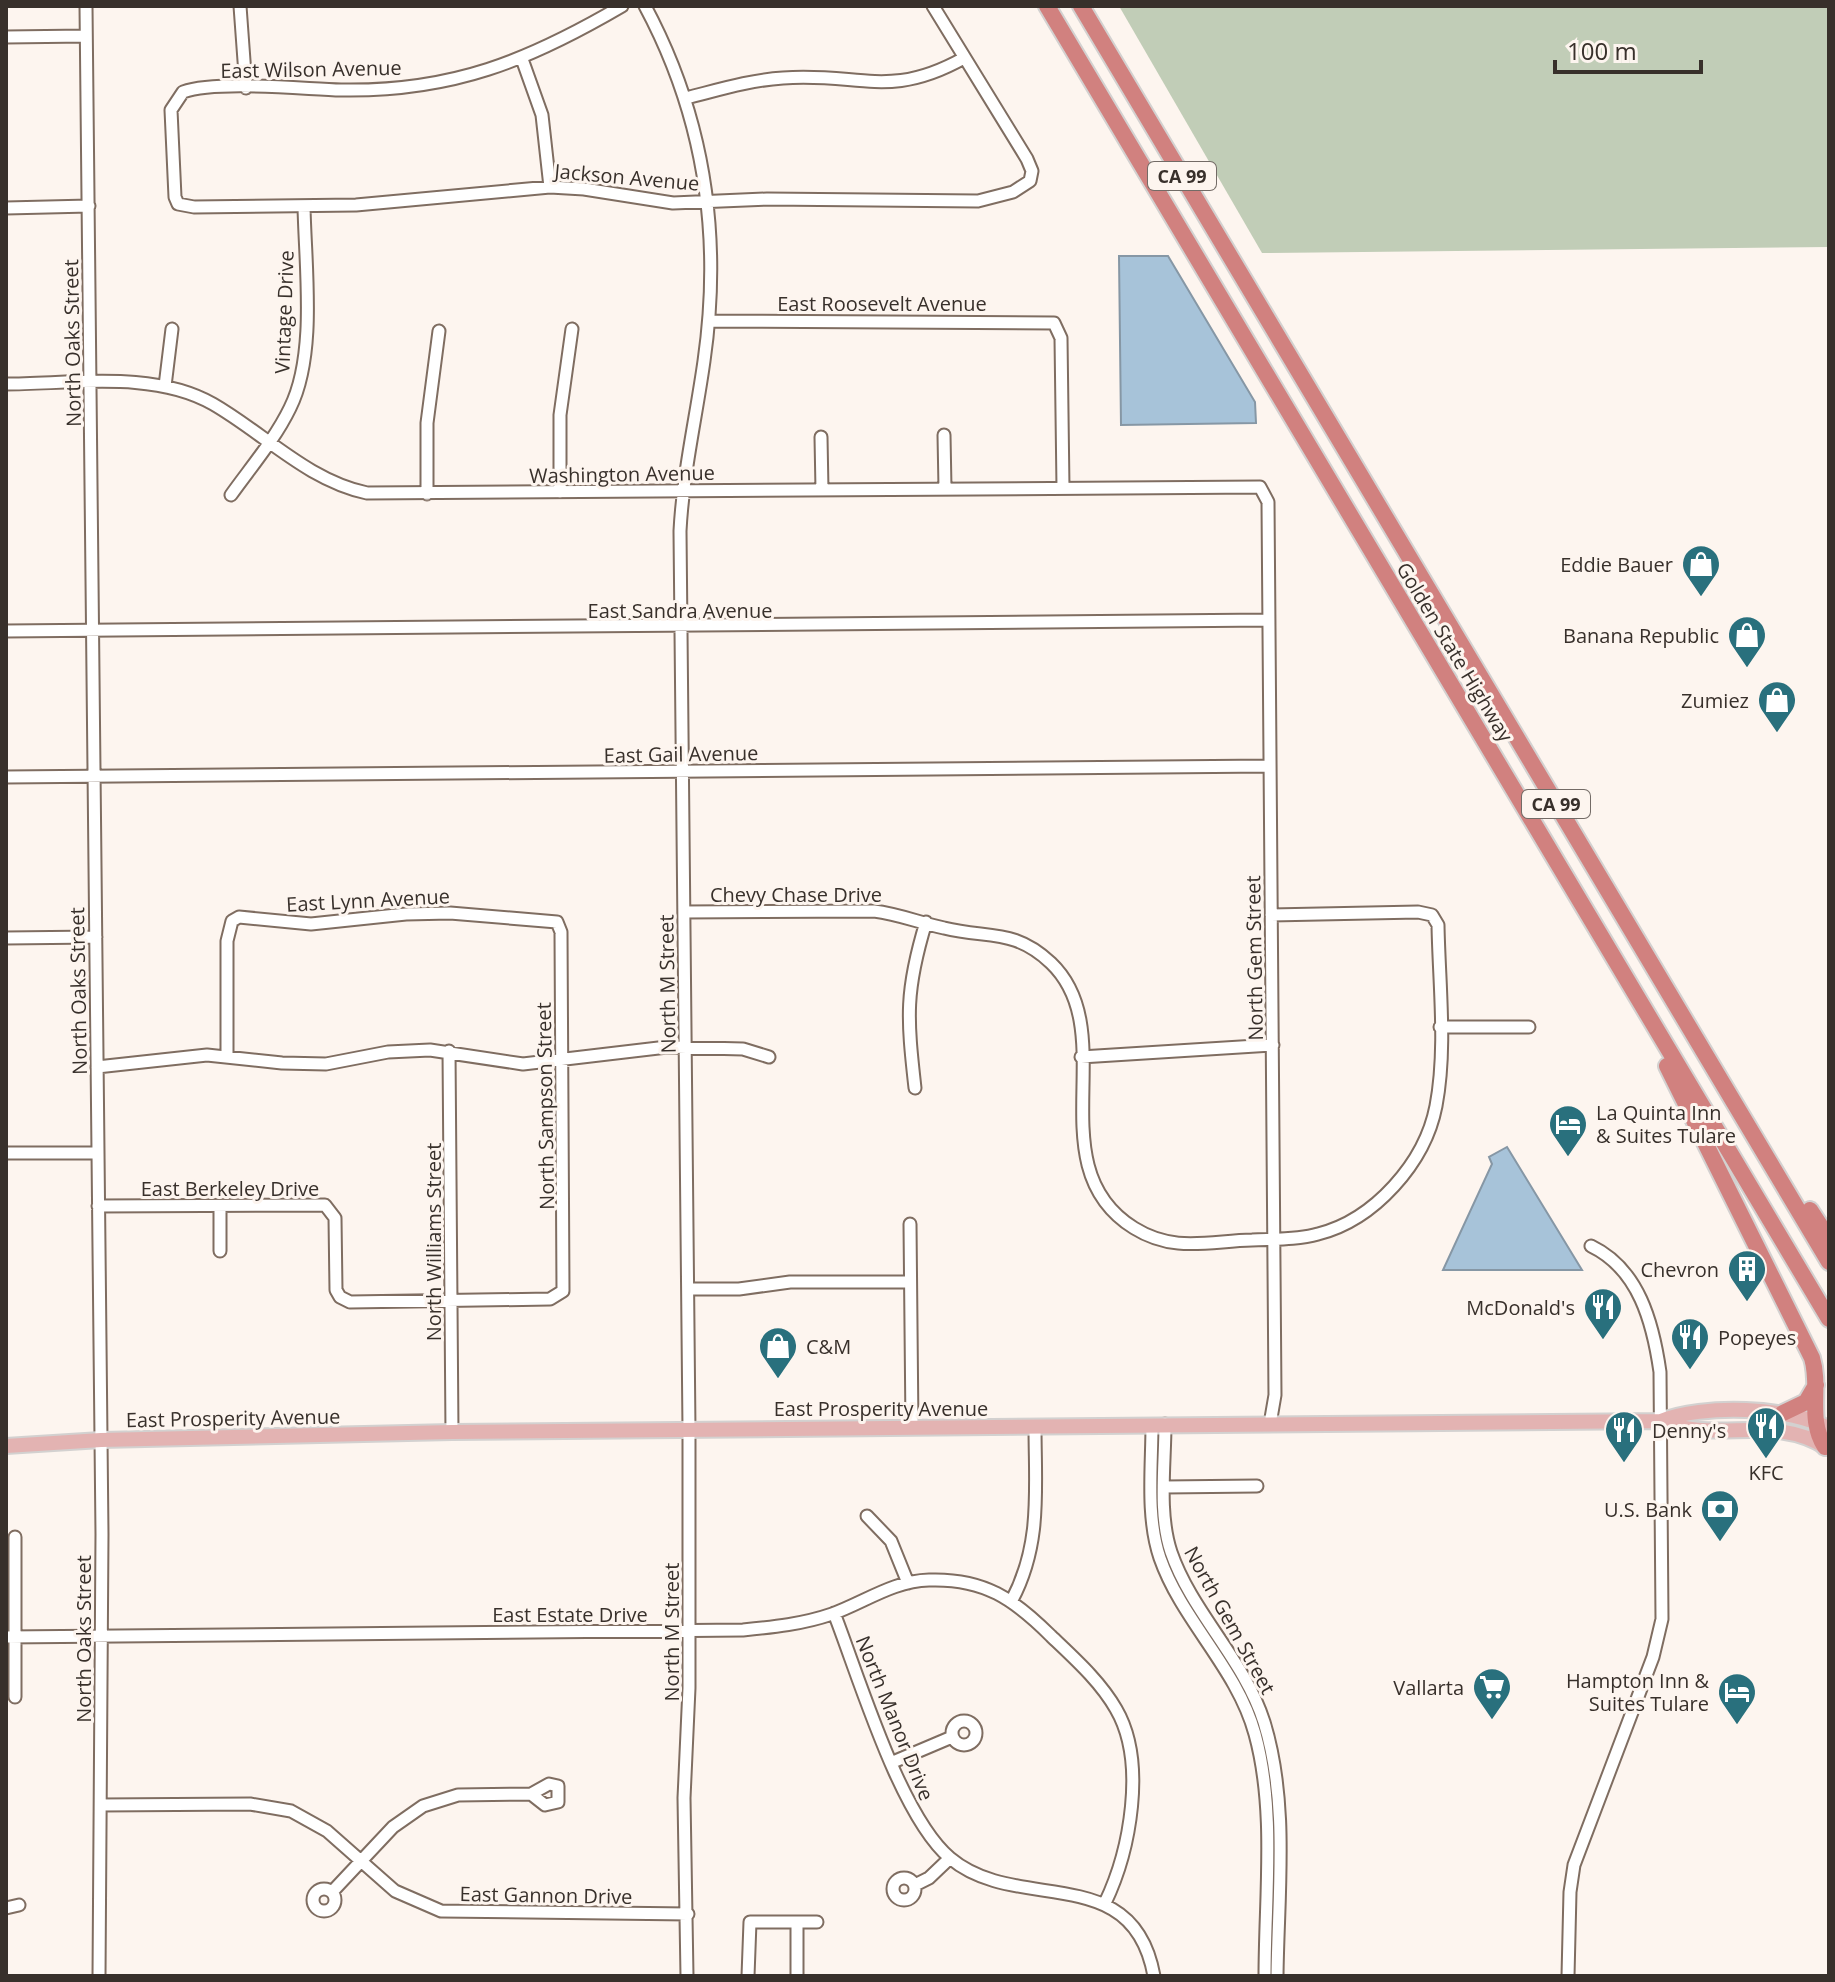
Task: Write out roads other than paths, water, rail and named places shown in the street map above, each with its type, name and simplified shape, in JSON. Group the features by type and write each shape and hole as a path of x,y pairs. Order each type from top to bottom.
{"highway":[{"name":"Golden State Highway","path":"1047,6 1829,1319"},
{"name":"Golden State Highway","path":"1081,6 1829,1262"},
{"path":"1642,1005 1659,1050 1808,1347 1827,1448"},
{"path":"1764,1152 1788,1176 1829,1239"},
{"path":"1783,1413 1806,1402 1817,1383"}],"main road":[{"name":"East Prosperity Avenue","path":"6,1446 101,1440 452,1432 1661,1421 1680,1413 1783,1413 1822,1425"},
{"name":"East Prosperity Avenue","path":"1661,1421 1678,1428 1785,1430 1827,1448"}],"street":[{"name":"North Oaks Street","path":"86,6 101,1440 99,1976"},
{"path":"240,6 246,88"},
{"name":"East Wilson Avenue","path":"178,204 174,189 171,110 177,96 192,89 410,86 470,75 522,59 622,6"},
{"name":"North M Street","path":"645,6 686,98 702,156 709,202 709,321 683,489 681,628 689,1429 684,1798 687,1976"},
{"path":"686,98 783,78 903,83 938,72 964,58 933,6"},
{"path":"6,37 86,36"},
{"name":"Jackson Avenue","path":"178,204 194,207 367,204 550,187 584,189 673,203 978,201 998,198 1024,186 1030,181 1032,171 964,58"},
{"path":"522,59 542,115 550,187"},
{"path":"6,208 89,206"},
{"name":"Vintage Drive","path":"231,495 289,409 303,365 304,206"},
{"name":"East Roosevelt Avenue","path":"709,321 1054,323 1061,338 1063,488"},
{"path":"165,386 172,329"},
{"path":"560,492 560,415 572,329"},
{"path":"427,494 427,423 439,331"},
{"name":"Washington Avenue","path":"6,384 165,386 212,403 310,470 351,489 427,494 683,489 1253,486 1265,492"},
{"path":"944,435 945,488"},
{"path":"821,437 822,490"},
{"name":"North Gem Street","path":"1265,492 1268,502 1275,1395 1270,1424"},
{"name":"East Sandra Avenue","path":"6,631 681,628 1268,620"},
{"name":"East Gail Avenue","path":"6,777 1269,766"},
{"name":"Chevy Chase Drive","path":"684,912 874,911 944,928 1005,935 1038,952 1054,966 1074,999 1081,1057 1083,1146 1088,1170 1106,1204 1120,1217 1150,1237 1189,1246 1300,1238 1340,1225 1360,1214 1396,1183 1430,1132 1436,1105 1440,1027 1438,925 1432,915 1418,912 1271,915"},
{"name":"East Lynn Avenue","path":"227,1056 227,941 232,921 245,915 261,921 311,924 406,914 450,913 557,922"},
{"name":"North Sampson Street","path":"557,922 561,932 563,1291"},
{"path":"915,1088 907,1006 911,969 926,922"},
{"path":"6,938 96,937"},
{"path":"1440,1027 1529,1027"},
{"path":"1081,1057 1273,1045"},
{"path":"97,1067 139,1064 188,1055 304,1065 388,1052 449,1051 523,1064 562,1061 625,1049 743,1049 769,1057"},
{"name":"North Williams Street","path":"449,1051 452,1432"},
{"path":"6,1153 98,1153"},
{"name":"East Berkeley Drive","path":"98,1206 318,1203 330,1207 335,1218 336,1290 344,1300 550,1299 563,1291"},
{"path":"220,1206 220,1251"},
{"path":"910,1224 912,1427"},
{"path":"1568,1976 1574,1865 1659,1636 1660,1372 1649,1316 1613,1256 1591,1246"},
{"path":"688,1289 739,1289 790,1282 910,1282"},
{"name":"North Gem Street","path":"1158,1424 1165,1487 1165,1522 1175,1561 1248,1683 1271,1749 1279,1813 1277,1976"},
{"name":"North Gem Street","path":"1158,1424 1152,1504 1159,1554 1171,1584 1241,1697 1260,1755 1265,1794 1265,1976"},
{"path":"1012,1600 1029,1565 1035,1536 1035,1426"},
{"path":"1165,1487 1257,1486"},
{"path":"867,1516 891,1541 908,1583"},
{"path":"15,1537 10,1636 15,1697"},
{"name":"East Estate Drive","path":"10,1636 688,1631 795,1624 834,1613 888,1588 908,1583 963,1583 1012,1600 1098,1684 1117,1710 1130,1758 1128,1842 1105,1903"},
{"name":"North Manor Drive","path":"834,1613 920,1824 950,1858 991,1880 1105,1903 1134,1927 1151,1958 1154,1976"},
{"path":"893,1762 952,1737"},
{"path":"332,1892 393,1827 423,1806 458,1795 531,1794"},
{"name":"East Gannon Drive","path":"101,1805 271,1805 309,1819 395,1891 441,1911 688,1914"},
{"path":"915,1885 929,1878 950,1858"},
{"path":"6,1908 19,1905"},
{"path":"748,1976 750,1922 817,1922"},
{"path":"797,1922 797,1976"}],"water":[{"path":"1119,256 1168,256 1255,402 1256,423 1121,425"},
{"path":"1507,1147 1582,1270 1443,1270 1492,1164 1489,1157"}],"place":[{"name":"Eddie Bauer","path":"1701,598"},
{"name":"Banana Republic","path":"1747,669"},
{"name":"Zumiez","path":"1777,734"},
{"name":"La Quinta Inn & Suites Tulare","path":"1568,1158"},
{"name":"Chevron","path":"1747,1303"},
{"name":"McDonald's","path":"1603,1341"},
{"name":"Popeyes","path":"1690,1371"},
{"name":"C&M","path":"778,1380"},
{"name":"KFC","path":"1766,1460"},
{"name":"Denny's","path":"1624,1464"},
{"name":"U.S. Bank","path":"1720,1543"},
{"name":"Vallarta","path":"1492,1721"},
{"name":"Hampton Inn & Suites Tulare","path":"1737,1726"}]}
